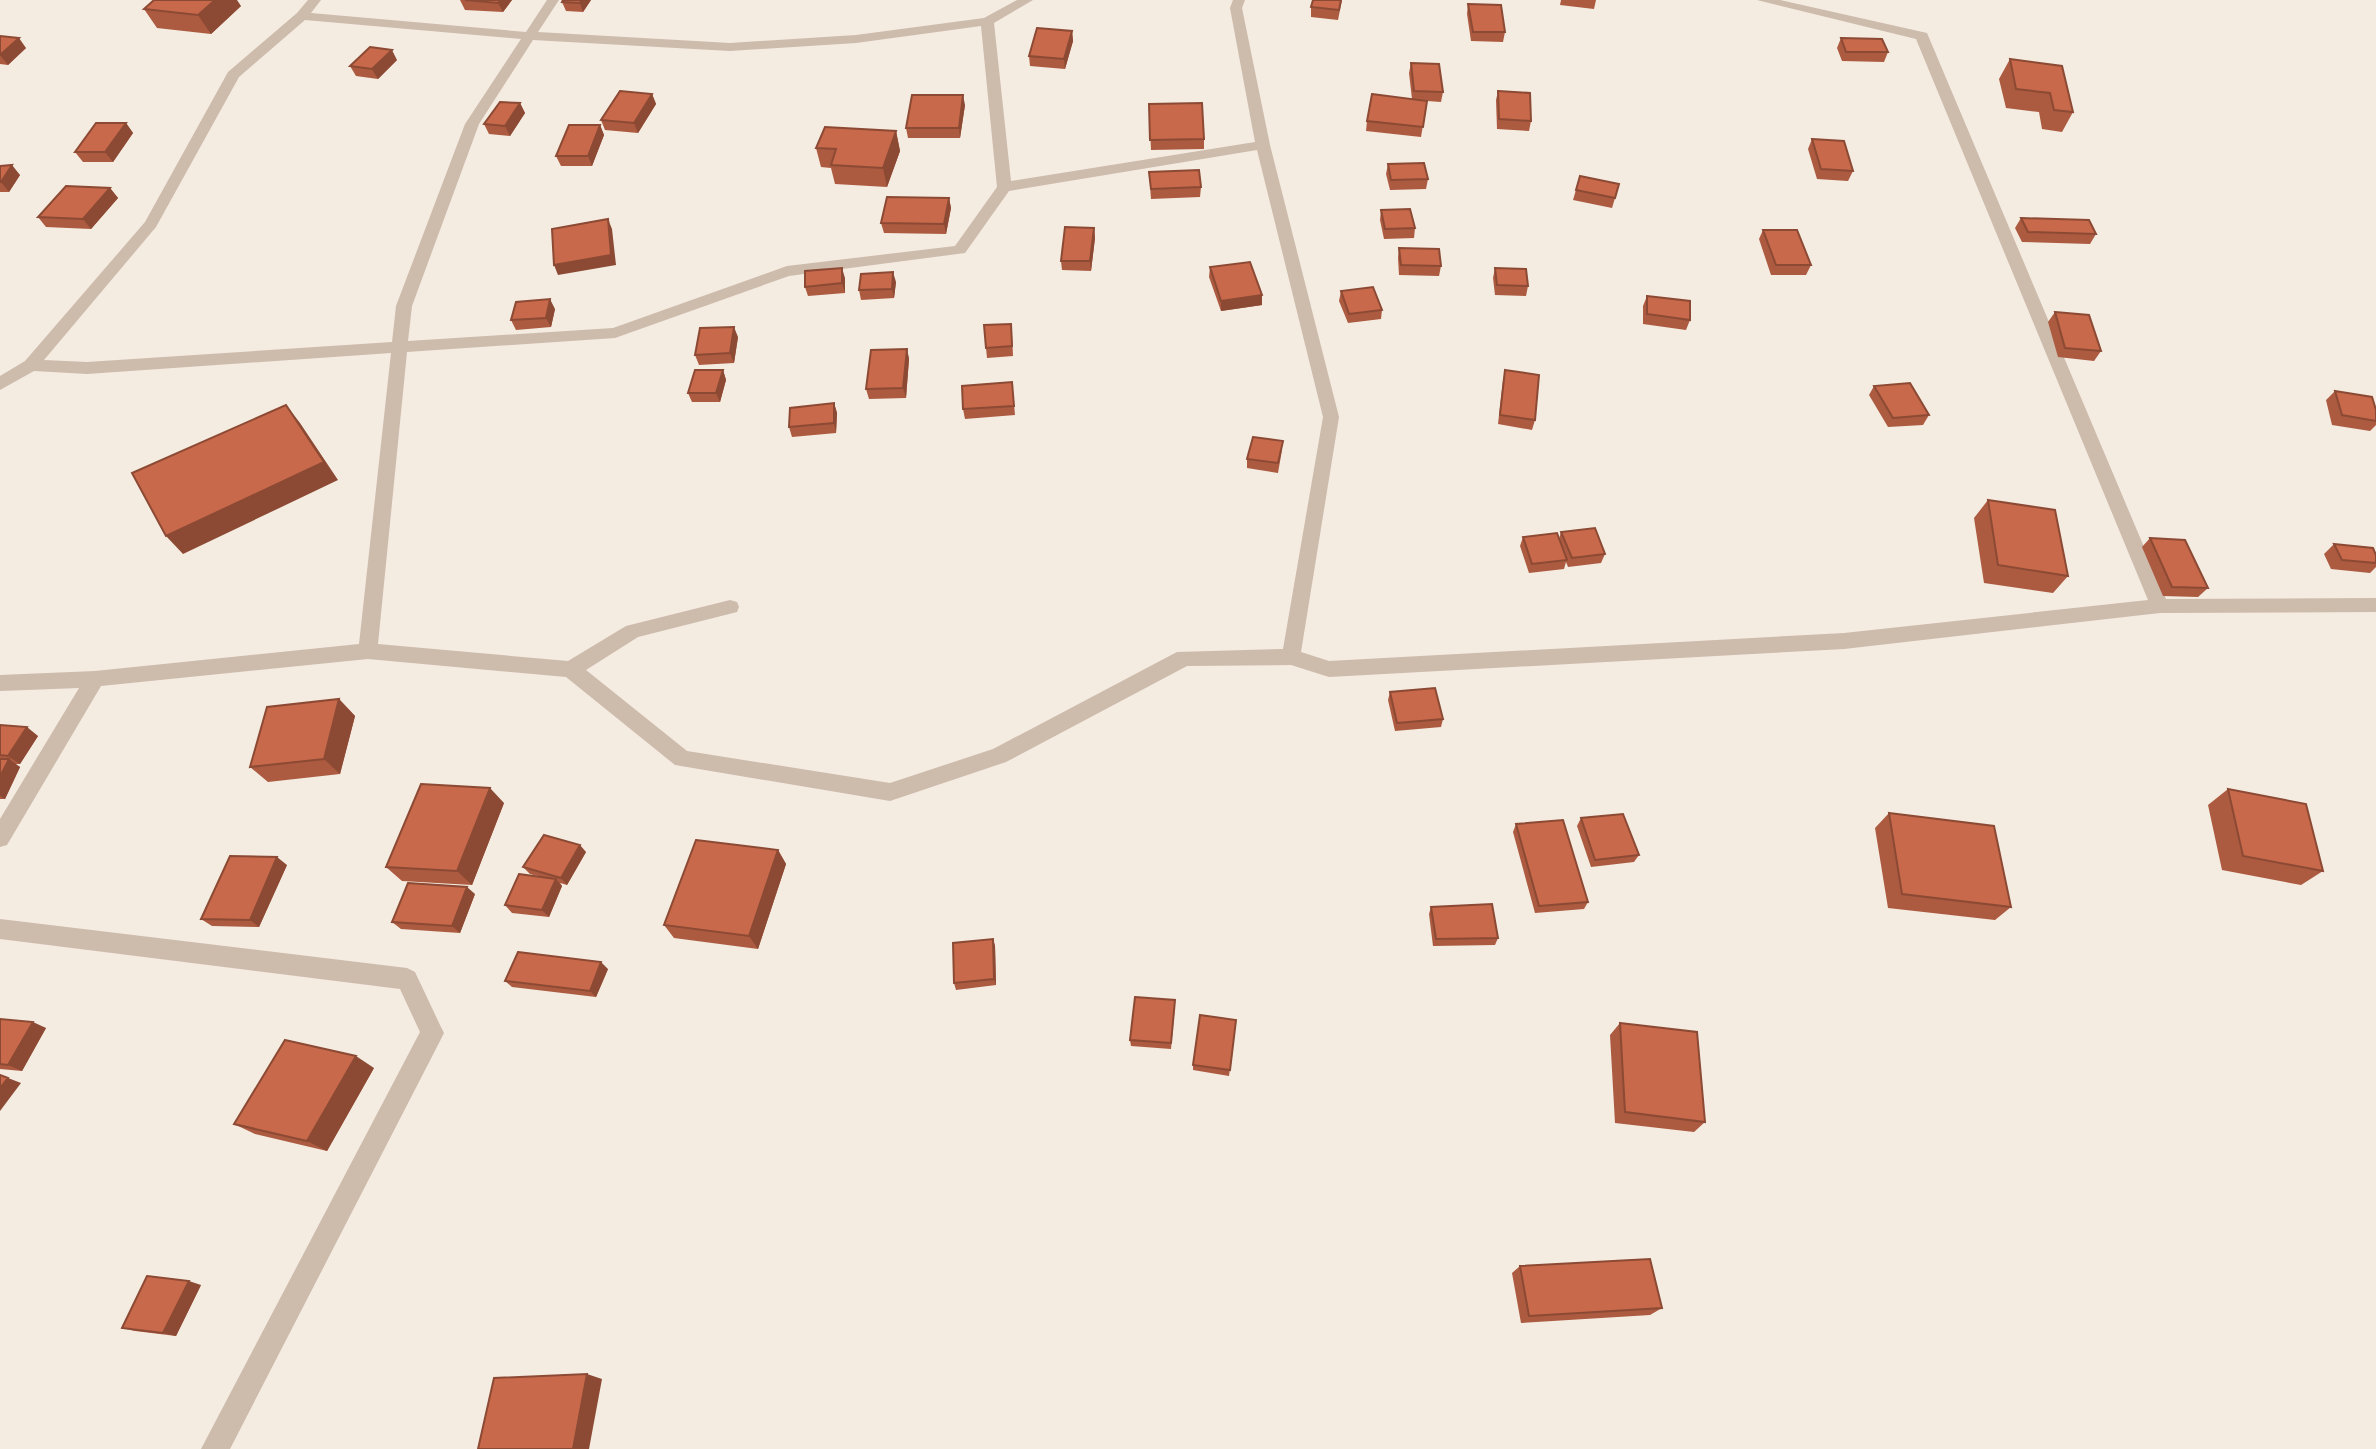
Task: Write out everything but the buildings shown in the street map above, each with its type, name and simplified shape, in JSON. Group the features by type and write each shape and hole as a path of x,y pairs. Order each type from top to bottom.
{"street":[{"path":"0,384 31,365 151,224 233,75 302,16 315,0"},
{"path":"368,651 404,306 472,124 553,0"},
{"path":"302,16 530,36 730,47 856,39 987,21 1027,0"},
{"path":"1239,0 1236,8 1263,145 1331,417 1291,657"},
{"path":"1763,0 1922,36 2160,606"},
{"path":"31,365 87,368 615,333 787,271 960,250 1004,187 987,21"},
{"path":"1004,187 1263,145"},
{"path":"0,683 95,679 368,651 571,669 682,759 890,792 999,756 1184,658 1291,657 1329,669 1844,641 2160,606 2376,605"},
{"path":"571,669 633,631 730,607"},
{"path":"0,838 95,679"},
{"path":"0,929 407,979 432,1033 215,1449"}]}
